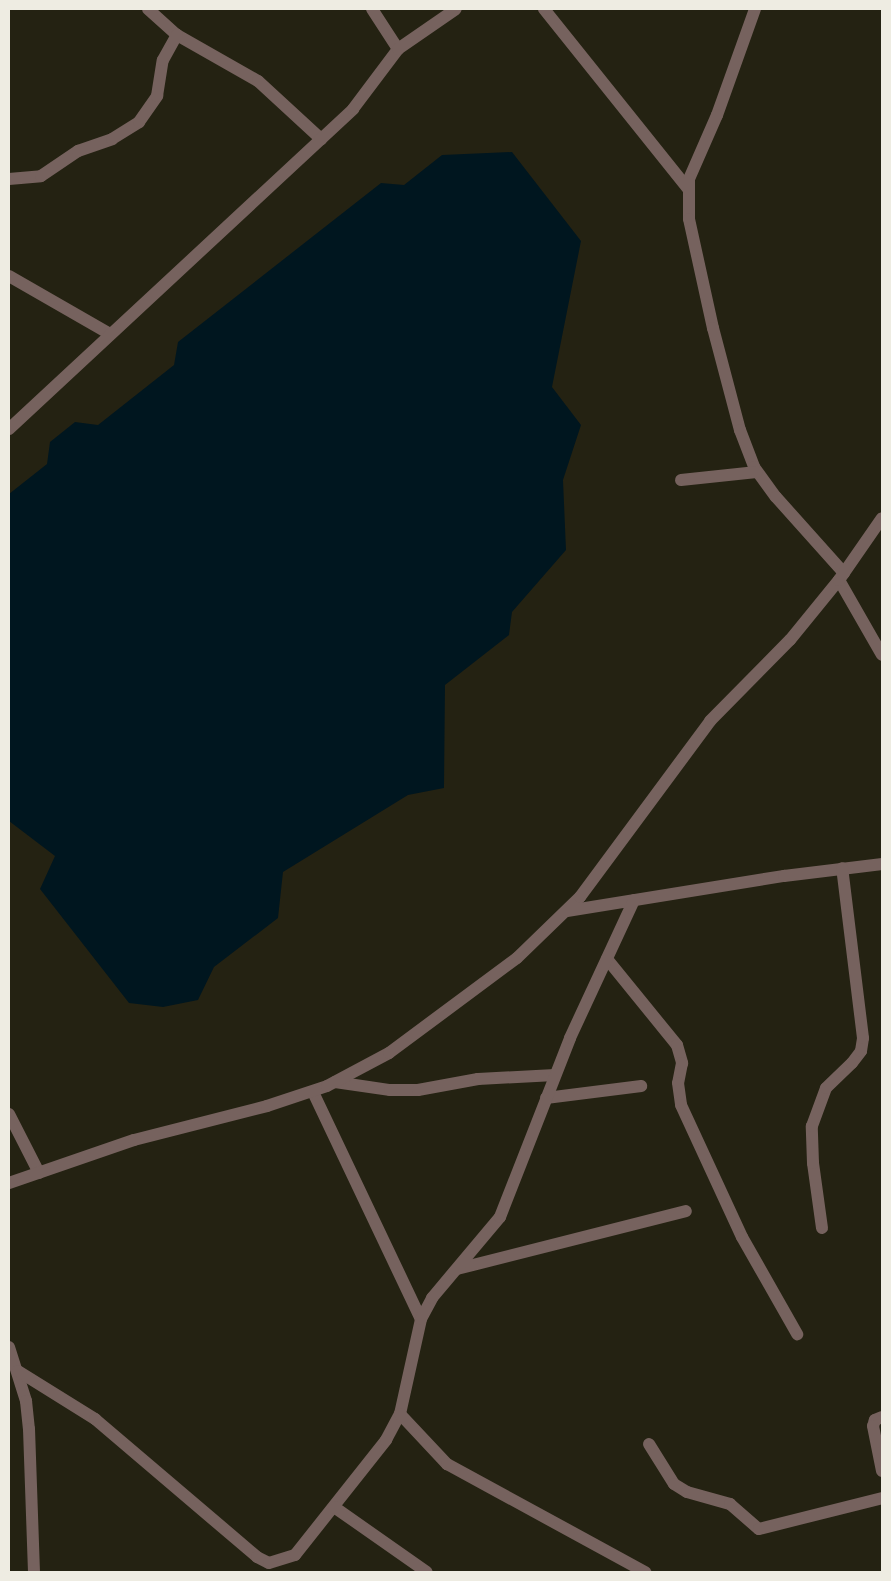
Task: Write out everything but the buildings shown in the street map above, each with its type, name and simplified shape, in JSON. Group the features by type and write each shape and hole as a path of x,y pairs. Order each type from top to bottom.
{"street":[{"path":"148,9 177,35 258,81 321,139"},
{"path":"372,9 398,49"},
{"path":"9,429 353,109 398,49 456,9"},
{"path":"544,9 688,189"},
{"path":"755,9 717,115 695,162 688,189 689,219 713,328 740,430 757,472 841,577 882,655"},
{"path":"9,179 41,176 78,152 112,138 139,122 157,96 163,60 177,35"},
{"path":"9,276 110,334"},
{"path":"681,480 757,472"},
{"path":"9,1183 134,1140 314,1092 397,1047 517,958 566,911 710,721 790,640 841,577 882,518"},
{"path":"566,911 842,868 882,864"},
{"path":"822,1228 812,1164 812,1126 826,1088 861,1051 863,1038 842,868"},
{"path":"18,1371 95,1420 257,1557 269,1562 295,1555 386,1440 400,1414 421,1319 432,1298 500,1217 555,1075 634,900"},
{"path":"607,959 677,1045 682,1063 678,1083 681,1105 742,1237 796,1334"},
{"path":"335,1082 403,1091 478,1080 555,1075"},
{"path":"546,1098 641,1086"},
{"path":"314,1092 421,1319"},
{"path":"9,1114 39,1172"},
{"path":"457,1269 686,1211"},
{"path":"9,1347 18,1371 29,1429 34,1572"},
{"path":"400,1414 447,1464 645,1572"},
{"path":"882,1417 875,1420 873,1426 882,1471"},
{"path":"649,1444 674,1484 687,1492 730,1504 759,1529 882,1498"},
{"path":"334,1507 428,1572"}],"water":[{"path":"512,152 581,241 552,387 581,425 563,480 566,550 512,612 509,635 445,685 444,788 408,795 283,872 278,918 214,967 198,1000 163,1007 129,1003 40,889 55,856 9,821 9,494 47,464 50,442 75,422 98,425 174,365 178,342 381,183 404,185 442,155"}]}
